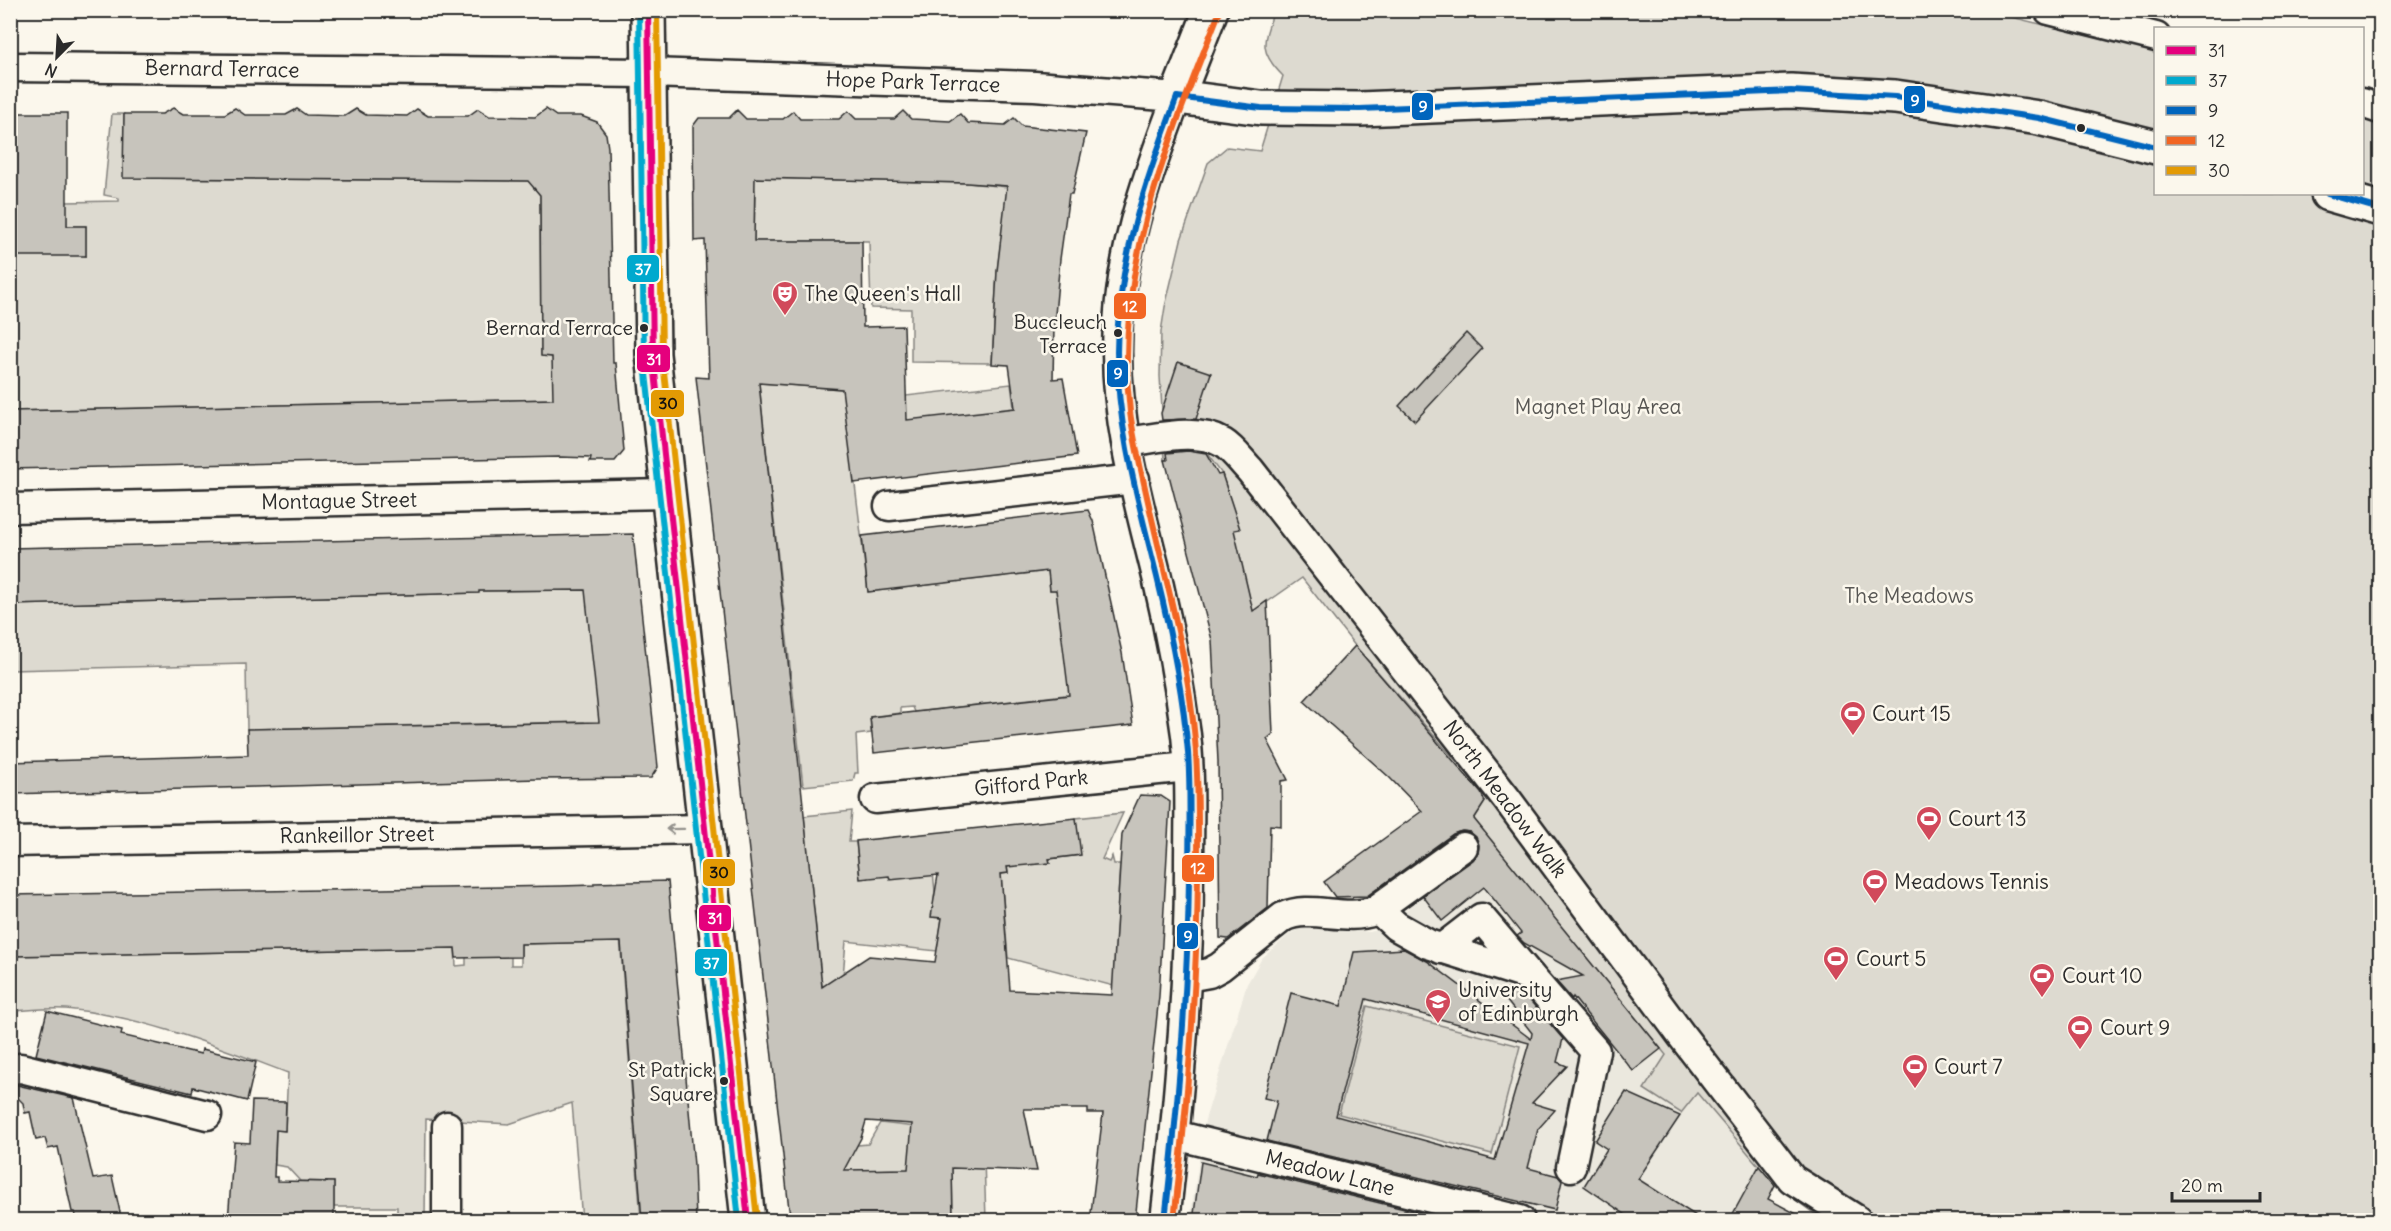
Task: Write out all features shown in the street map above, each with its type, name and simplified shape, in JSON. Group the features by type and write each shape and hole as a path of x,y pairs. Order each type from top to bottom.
{"main road":[{"path":"648,10 652,354 748,1221"},
{"path":"1211,10 1177,97 1261,108 1360,109 1791,91 1896,97 2039,118 2154,147"},
{"path":"2331,195 2380,209"}],"street":[{"path":"2062,12 2154,36"},
{"name":"Bernard Terrace","path":"10,67 649,73"},
{"name":"Hope Park Terrace","path":"649,73 1035,86 1177,97"},
{"path":"1165,1221 1175,1135 1190,910 1188,768 1186,736 1168,627 1126,442 1117,352 1125,264 1131,230 1147,176 1177,97"},
{"path":"2364,104 2380,109"},
{"name":"North Meadow Walk","path":"1126,442 1196,435 1212,437 1225,444 1250,470 1506,798 1689,1045 1792,1179 1857,1221"},
{"path":"889,506 1135,479"},
{"name":"Montague Street","path":"10,508 667,494"},
{"name":"Gifford Park","path":"875,799 1188,768"},
{"name":"Rankeillor Street","path":"10,842 704,828"},
{"path":"1186,977 1209,973 1220,967 1283,917 1290,914 1302,912 1359,915 1378,909 1463,847"},
{"path":"1378,909 1413,937 1441,949 1530,976"},
{"path":"1441,949 1481,918 1595,1051 1571,1167"},
{"path":"10,1069 21,1068 207,1115"},
{"path":"447,1126 447,1221"},
{"name":"Meadow Lane","path":"1175,1135 1491,1217 1520,1221"}],"shaded area":[{"name":"University of Edinburgh","path":"1492,841 1775,1185 1757,1220 1190,1220 1205,1120 1247,984 1262,958 1291,933 1307,925 1370,932 1382,929"}],"green space":[{"name":"The Meadows","path":"1274,11 1987,11 2154,52 2154,195 2364,195 2364,115 2380,122 2380,1220 1823,1220 1775,1185 1697,1093 1681,1113 1644,1089 1666,1055 1474,819 1485,802 1478,786 1356,647 1302,578 1253,612 1233,530 1239,528 1222,474 1205,451 1165,460 1160,376 1161,332 1165,307 1181,240 1208,163 1227,147 1260,151 1283,76 1266,53 1267,31"},
{"path":"112,114 124,114 124,178 530,181 540,195 541,355 552,357 557,399 11,411 10,237 86,256 86,226 67,226 66,202 119,201 119,198 104,195"},
{"path":"750,178 967,183 1008,187 997,271 992,363 911,362 911,309 871,308 869,241 754,241 755,191"},
{"path":"759,383 842,389 845,403 1011,384 1017,431 848,427 868,592 1041,572 1047,559 1050,590 1056,590 1084,658 1069,702 1065,695 914,712 912,707 900,708 900,713 870,717 871,733 856,735 858,773 855,773 853,781 803,786"},
{"path":"585,587 606,729 584,726 584,722 580,722 247,729 246,664 11,670 10,605 478,593 479,591 557,590"},
{"path":"852,811 849,842 856,842 860,878 933,871 935,892 932,917 942,918 937,951 846,941 840,1012 825,1014 804,816"},
{"path":"1123,813 1102,859 1109,862 1112,856 1114,864 1120,864 1114,969 1121,988 1008,958 1001,874 1008,873 1007,863 1050,863 1049,859 1080,855 1076,818"},
{"path":"620,937 641,1220 582,1220 572,1103 509,1124 426,1119 425,1220 397,1220 397,1207 334,1207 334,1182 300,1181 287,1167 275,1165 276,1130 285,1131 288,1073 179,1034 123,1018 66,1009 11,1011 10,956 455,948 456,966 466,965 466,949 505,957 511,949 511,965 521,965 521,944 597,942"},
{"path":"1367,1006 1520,1046 1492,1154 1339,1114"},
{"path":"880,1123 925,1128 983,1128 986,1220 953,1220 952,1168 868,1170 840,1175 837,1147 868,1144"}],"building":[{"path":"173,108 183,114 225,114 235,108 245,115 286,115 297,109 306,115 345,116 356,109 366,115 407,116 417,109 428,116 468,116 478,109 489,116 535,117 546,109 556,116 581,116 597,122 606,134 608,148 613,363 616,363 624,451 615,462 590,462 591,458 559,457 10,469 10,411 553,399 552,357 541,356 540,195 528,181 123,178 124,114 162,114"},
{"path":"737,110 746,119 783,119 793,111 800,119 839,119 848,111 856,119 894,119 903,111 911,119 950,121 960,114 968,123 1005,125 1014,118 1022,126 1086,133 1072,194 1069,194 1054,326 1053,379 1063,378 1077,456 854,483 842,389 759,383 822,987 869,956 935,962 942,918 931,917 938,875 890,880 889,876 860,879 856,841 1076,818 1081,855 1049,859 1050,863 1007,867 1008,873 1001,874 1010,990 1112,995 1122,834 1140,795 1161,796 1170,802 1159,996 1135,1221 1090,1221 1103,1113 1088,1113 1088,1109 1024,1109 1037,1171 952,1168 953,1221 795,1221 789,1209 696,377 709,378 705,240 694,241 693,126 699,118 729,118","holes":["755,178 1007,186 997,271 992,364 1009,365 1015,408 907,420 904,326 863,327 862,241 754,241","866,1121 912,1124 908,1169 844,1170 861,1138"]},
{"path":"10,113 67,113 67,226 86,226 86,256 19,256 10,246"},
{"path":"1466,333 1482,349 1415,421 1399,406"},
{"path":"1178,362 1211,373 1196,419 1162,420 1161,413"},
{"path":"1188,451 1206,454 1218,475 1222,474 1240,529 1234,530 1253,611 1267,601 1273,734 1267,739 1288,780 1281,781 1281,826 1270,825 1268,908 1228,939 1220,938 1218,761 1212,640 1165,460 1168,460 1167,453"},
{"path":"1088,510 1093,521 1122,653 1133,725 874,753 870,717 1069,695 1056,590 1050,590 1048,571 868,592 862,536"},
{"path":"633,534 658,767 651,778 538,779 10,794 10,762 248,755 247,729 599,722 585,590 10,605 10,548"},
{"path":"1355,646 1481,793 1485,802 1474,819 1661,1049 1633,1071 1573,997 1572,999 1556,981 1583,976 1524,943 1517,936 1521,933 1484,887 1442,921 1423,896 1478,854 1479,845 1476,837 1470,832 1462,831 1453,834 1367,896 1335,897 1324,882 1422,811 1389,777 1304,701"},
{"path":"668,881 694,1165 696,1221 642,1221 621,942 521,944 521,957 456,958 455,948 10,956 10,895 561,886"},
{"path":"1404,949 1427,961 1531,1039 1532,1033 1499,991 1521,990 1563,1039 1557,1062 1567,1066 1532,1103 1555,1110 1538,1129 1528,1168 1558,1176 1562,1181 1555,1210 1267,1141 1277,1101 1264,1098 1291,993 1341,1006 1354,952","holes":["1366,999 1529,1043 1495,1160 1336,1116"]},
{"path":"47,1011 122,1030 121,1035 201,1054 202,1049 256,1062 247,1101 193,1087 192,1093 36,1055"},
{"path":"17,1085 74,1098 93,1179 112,1176 122,1221 77,1221 75,1212 72,1212 58,1147 48,1149 45,1138 36,1140 30,1112 25,1113 23,1103 17,1097"},
{"path":"1626,1092 1680,1116 1638,1179 1704,1221 1635,1221 1584,1186 1607,1149 1595,1141"},
{"path":"252,1101 286,1102 285,1131 276,1130 274,1177 277,1177 277,1181 334,1182 334,1221 228,1221 234,1142 250,1143"},
{"path":"1201,1162 1257,1176 1258,1173 1453,1221 1193,1221"},
{"path":"1759,1166 1775,1185 1768,1199 1810,1221 1729,1221"}],"transit line":[{"name":"37","path":"639,10 644,355 739,1220"},
{"name":"31","path":"648,10 653,354 748,1220"},
{"name":"30","path":"657,10 662,353 757,1219"},
{"name":"12","path":"1174,1220 1187,1091 1196,962 1198,875 1196,757 1187,678 1130,412 1127,360 1130,308 1137,258 1149,208 1181,110 1219,13"},
{"name":"9","path":"1177,97 1261,108 1360,109 1791,91 1895,97 2039,118 2154,147"},
{"name":"9","path":"1165,1220 1184,1006 1188,920 1189,767 1183,708 1172,642 1136,494 1125,438 1117,352 1122,286 1135,222 1177,97"},
{"name":"9","path":"2331,195 2380,209"}],"place":[{"name":"The Queen's Hall","path":"785,317"},
{"name":"Bernard Terrace","path":"644,328"},
{"name":"Buccleuch Terrace","path":"1118,333"},
{"name":"Court 15","path":"1853,737"},
{"name":"Court 13","path":"1929,842"},
{"name":"Meadows Tennis","path":"1875,905"},
{"name":"Court 5","path":"1836,982"},
{"name":"Court 10","path":"2042,999"},
{"name":"University of Edinburgh","path":"1438,1025"},
{"name":"Court 9","path":"2080,1051"},
{"name":"St Patrick Square","path":"724,1081"},
{"name":"Court 7","path":"1915,1090"}],"park label":[{"name":"Magnet Play Area","path":"1598,407"}]}
